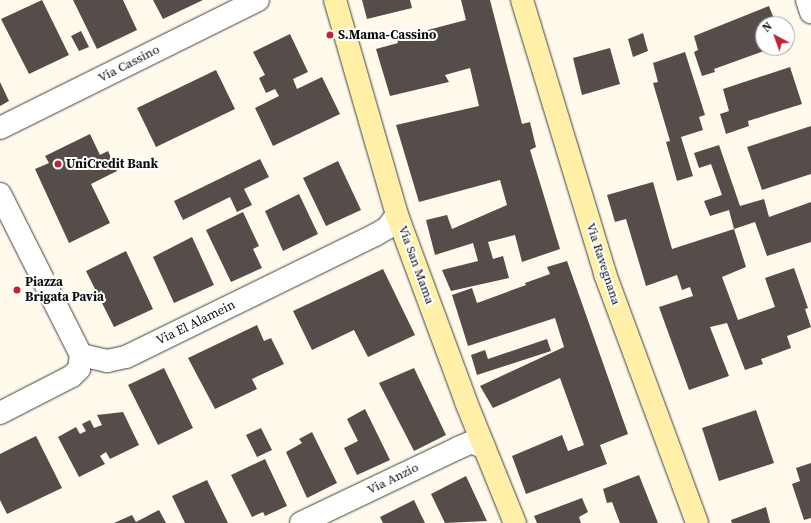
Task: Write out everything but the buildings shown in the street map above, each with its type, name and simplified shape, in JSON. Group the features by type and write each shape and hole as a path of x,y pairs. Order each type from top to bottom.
{"street":[{"name":"Via Cassino","path":"0,128 258,0"},
{"name":"Via San Mama","path":"335,0 397,215 484,448 515,523"},
{"name":"Via Ravegnana","path":"522,0 605,274 697,523"},
{"path":"0,194 81,355 78,369 72,376 0,413"},
{"name":"Via El Alamein","path":"81,355 107,361 126,357 375,235 387,228 397,215"},
{"name":"Via Anzio","path":"302,523 472,442 484,448"}],"place":[{"name":"S.Mama-Cassino","path":"330,35"},
{"name":"UniCredit Bank","path":"58,164"},
{"name":"Piazza Brigata Pavia","path":"17,290"}]}
